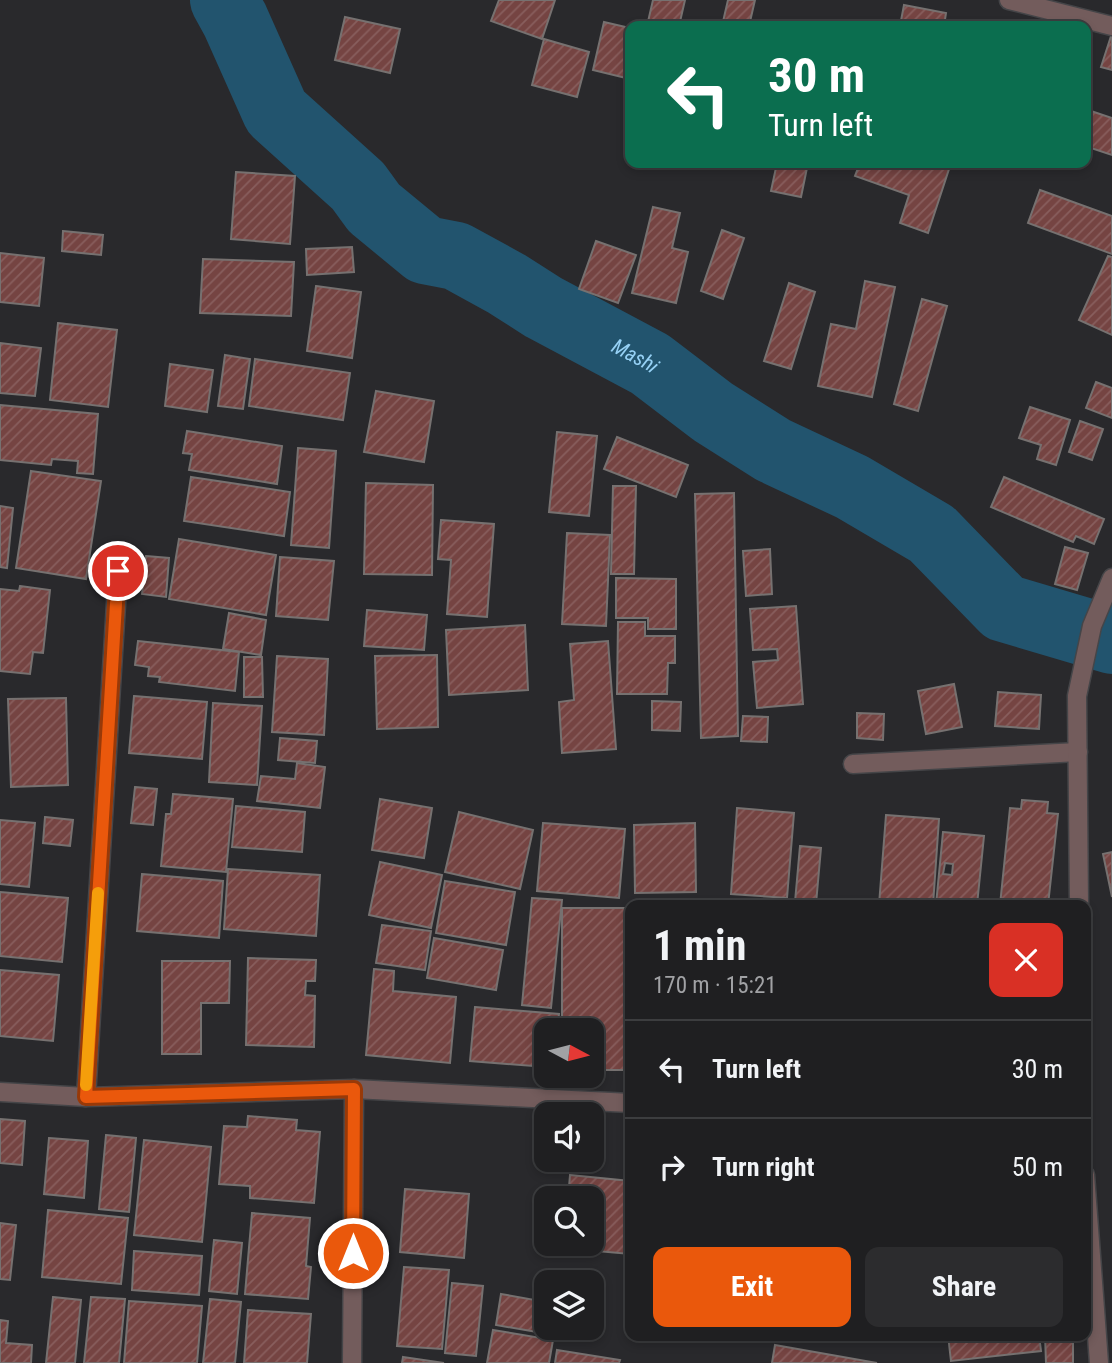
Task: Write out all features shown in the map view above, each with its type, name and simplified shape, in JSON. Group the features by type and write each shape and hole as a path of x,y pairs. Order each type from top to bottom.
{"street":[{"path":"1010,0 1112,26"},
{"path":"86,1097 118,571"},
{"path":"1079,900 1077,696 1091,626 1112,578"},
{"path":"853,765 1078,752"},
{"path":"352,1363 354,1089"},
{"path":"0,1092 86,1097 354,1089 625,1103"},
{"path":"1091,1256 1099,1363"}],"building":[{"path":"499,0 555,0 542,39 491,21"},
{"path":"653,0 685,0 680,21 648,21"},
{"path":"728,0 755,0 750,21 723,21"},
{"path":"904,5 946,13 945,21 901,21"},
{"path":"345,17 400,29 390,73 335,60"},
{"path":"604,22 625,27 625,78 593,70"},
{"path":"1112,33 1112,70 1101,67"},
{"path":"544,39 589,52 577,97 532,85"},
{"path":"1091,111 1112,118 1112,155 1091,148"},
{"path":"776,168 807,168 801,197 771,191"},
{"path":"858,168 949,168 928,233 900,223 909,195 855,176"},
{"path":"236,172 295,176 290,244 231,239"},
{"path":"1040,190 1112,216 1112,254 1028,223"},
{"path":"653,207 680,213 672,248 688,252 676,303 632,293"},
{"path":"722,230 744,238 723,299 701,291"},
{"path":"63,231 103,235 101,255 62,251"},
{"path":"596,241 636,255 618,303 579,289"},
{"path":"352,247 354,272 307,275 306,249"},
{"path":"0,253 44,258 39,306 0,302"},
{"path":"1108,256 1112,257 1112,335 1079,320"},
{"path":"203,259 294,262 291,316 200,313"},
{"path":"865,281 895,287 872,397 818,386 831,324 856,329"},
{"path":"789,283 815,292 791,369 764,361"},
{"path":"316,286 361,292 352,358 307,351"},
{"path":"922,299 947,306 918,411 894,404"},
{"path":"58,323 117,330 108,407 50,400"},
{"path":"0,343 41,348 35,396 0,393"},
{"path":"225,355 250,359 243,409 218,406"},
{"path":"255,359 350,373 343,420 249,406"},
{"path":"170,364 213,370 207,412 165,406"},
{"path":"1096,382 1112,388 1112,418 1086,408"},
{"path":"376,391 434,401 424,462 364,452"},
{"path":"0,405 98,414 93,474 77,473 78,461 52,459 51,465 0,460"},
{"path":"1030,407 1070,420 1056,465 1037,459 1041,445 1019,438"},
{"path":"1080,421 1103,429 1092,460 1069,452"},
{"path":"187,431 282,446 277,484 189,470 192,454 183,453"},
{"path":"557,432 597,436 589,516 549,512"},
{"path":"617,437 688,465 676,497 604,469"},
{"path":"298,448 336,451 329,548 291,545"},
{"path":"31,471 101,481 86,579 16,568"},
{"path":"191,477 290,492 284,536 184,521"},
{"path":"1004,477 1104,519 1094,544 1076,536 1073,542 991,507"},
{"path":"366,483 433,485 432,575 364,574"},
{"path":"613,486 636,486 634,574 611,574"},
{"path":"734,493 738,736 701,738 695,494"},
{"path":"0,506 13,508 7,568 0,567"},
{"path":"441,520 494,524 487,617 447,614 451,560 438,559"},
{"path":"567,533 610,535 606,626 562,624"},
{"path":"179,539 276,555 266,615 169,599"},
{"path":"1065,547 1088,553 1077,590 1055,584"},
{"path":"770,549 772,594 746,596 743,551"},
{"path":"146,556 169,558 166,597 142,594"},
{"path":"280,557 334,561 328,620 276,616"},
{"path":"616,578 676,579 676,629 648,629 648,618 616,618"},
{"path":"20,586 50,590 43,653 33,652 30,674 0,671 0,589 19,591"},
{"path":"796,606 803,704 757,708 753,662 778,660 777,649 753,650 750,609"},
{"path":"367,610 427,615 424,650 364,646"},
{"path":"229,613 266,620 261,655 223,649"},
{"path":"618,622 645,622 645,636 675,636 675,663 668,663 667,694 617,694"},
{"path":"525,625 528,690 449,695 446,630"},
{"path":"138,641 239,652 235,691 159,682 160,677 148,676 149,667 135,665"},
{"path":"608,641 616,749 562,753 559,702 574,700 570,644"},
{"path":"437,655 438,727 377,729 375,656"},
{"path":"277,656 328,659 324,735 272,732"},
{"path":"244,657 262,657 263,697 244,697"},
{"path":"954,684 962,727 926,734 918,691"},
{"path":"998,692 1041,695 1039,729 995,726"},
{"path":"134,696 207,702 202,759 129,753"},
{"path":"66,698 68,785 11,787 8,699"},
{"path":"652,701 681,702 680,731 652,730"},
{"path":"213,703 262,706 257,785 209,782"},
{"path":"857,713 884,714 883,740 857,738"},
{"path":"743,716 768,717 767,742 741,741"},
{"path":"280,738 317,741 315,763 278,760"},
{"path":"297,763 325,767 320,808 257,801 261,776 295,779"},
{"path":"135,787 157,789 153,825 131,823"},
{"path":"173,794 233,799 226,872 161,866 166,814 171,814"},
{"path":"380,799 432,808 424,858 372,850"},
{"path":"1022,800 1048,802 1047,813 1058,814 1049,900 1001,900 1010,808 1021,809"},
{"path":"236,806 305,812 302,852 232,847"},
{"path":"737,808 794,813 787,898 731,894"},
{"path":"459,812 533,830 520,889 445,872"},
{"path":"886,815 939,819 933,900 879,900"},
{"path":"45,817 73,820 70,846 43,843"},
{"path":"0,820 35,823 29,887 0,884"},
{"path":"543,823 625,829 619,898 537,891"},
{"path":"695,823 696,892 635,893 634,825"},
{"path":"943,832 984,836 978,900 936,900","holes":["945,863 953,864 952,875 943,874"]},
{"path":"800,846 821,848 816,900 795,900"},
{"path":"1112,852 1112,897 1103,854"},
{"path":"380,862 442,875 431,928 369,915"},
{"path":"228,869 320,875 316,936 224,929"},
{"path":"142,874 223,881 219,938 137,931"},
{"path":"445,881 515,892 506,945 436,933"},
{"path":"0,892 68,898 62,962 0,956"},
{"path":"532,898 562,900 551,1008 522,1005"},
{"path":"562,908 625,908 625,1070 604,1070 604,1018 562,1018"},
{"path":"382,925 431,931 425,970 376,963"},
{"path":"434,938 503,950 496,990 427,978"},
{"path":"248,958 316,960 315,981 306,981 305,995 315,996 314,1047 246,1045"},
{"path":"162,961 230,961 229,1003 201,1003 201,1054 162,1054"},
{"path":"374,969 394,971 393,991 456,997 450,1063 366,1055"},
{"path":"0,970 59,975 53,1041 0,1036"},
{"path":"475,1007 559,1014 559,1018 534,1018 534,1066 470,1061"},
{"path":"248,1116 297,1120 296,1130 320,1132 314,1203 250,1198 250,1186 219,1184 224,1126 247,1127"},
{"path":"0,1119 25,1121 22,1165 0,1163"},
{"path":"106,1135 136,1138 129,1212 99,1209"},
{"path":"49,1138 88,1141 84,1198 44,1194"},
{"path":"144,1140 211,1147 202,1242 134,1235"},
{"path":"570,1175 625,1180 625,1254 604,1252 604,1186 569,1186"},
{"path":"405,1189 469,1194 464,1258 400,1252"},
{"path":"48,1210 128,1218 121,1284 42,1277"},
{"path":"252,1213 310,1218 306,1266 311,1267 308,1299 245,1294"},
{"path":"0,1223 16,1225 10,1280 0,1279"},
{"path":"214,1240 242,1243 237,1294 209,1291"},
{"path":"134,1251 202,1256 199,1295 132,1290"},
{"path":"404,1267 449,1270 442,1349 397,1346"},
{"path":"452,1283 483,1286 476,1356 445,1353"},
{"path":"501,1294 534,1300 534,1332 496,1325"},
{"path":"53,1297 81,1300 75,1363 46,1363"},
{"path":"91,1297 125,1299 119,1363 84,1363"},
{"path":"210,1299 241,1302 235,1363 203,1363"},
{"path":"129,1301 202,1306 197,1363 124,1363"},
{"path":"248,1310 311,1314 307,1363 244,1363"},
{"path":"0,1320 8,1321 6,1343 32,1345 31,1363 0,1363"},
{"path":"493,1330 534,1337 534,1340 553,1340 549,1363 487,1363"},
{"path":"949,1341 1040,1341 1041,1351 951,1361"},
{"path":"1045,1341 1073,1341 1073,1363 1046,1363"},
{"path":"775,1345 877,1363 772,1363"},
{"path":"557,1350 620,1360 619,1363 555,1363"},
{"path":"403,1357 444,1363 402,1363"}],"waterway":[{"name":"Mashi","path":"224,0 276,112 358,186 374,208 425,250 456,256 543,307 650,364 713,412 773,450 852,487 932,534 1004,608 1112,640"}],"slow traffic":[{"path":"86,1085 98,893"}],"route":[{"path":"118,571 86,1097 354,1089 353,1253"}]}
